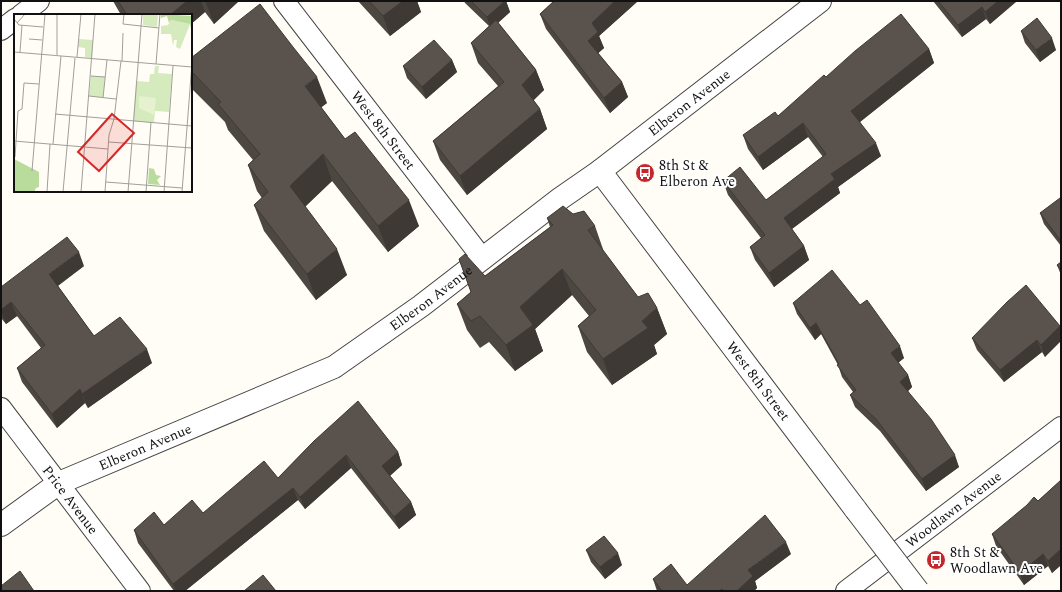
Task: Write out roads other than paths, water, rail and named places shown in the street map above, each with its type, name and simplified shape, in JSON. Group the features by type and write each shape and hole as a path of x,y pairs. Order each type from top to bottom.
{"street":[{"path":"22,14 39,1"},
{"name":"West 8th Street","path":"284,1 483,259"},
{"name":"Elberon Avenue","path":"1,525 59,483 334,367 403,319 561,198 600,171 820,1"},
{"path":"1,30 14,20"},
{"name":"West 8th Street","path":"600,171 918,591"},
{"name":"Price Avenue","path":"1,408 140,591"},
{"name":"Woodlawn Avenue","path":"846,591 1061,427"}],"place":[{"name":"8th St & Elberon Ave","path":"645,173"},
{"name":"8th St & Woodlawn Ave","path":"936,560"}]}
